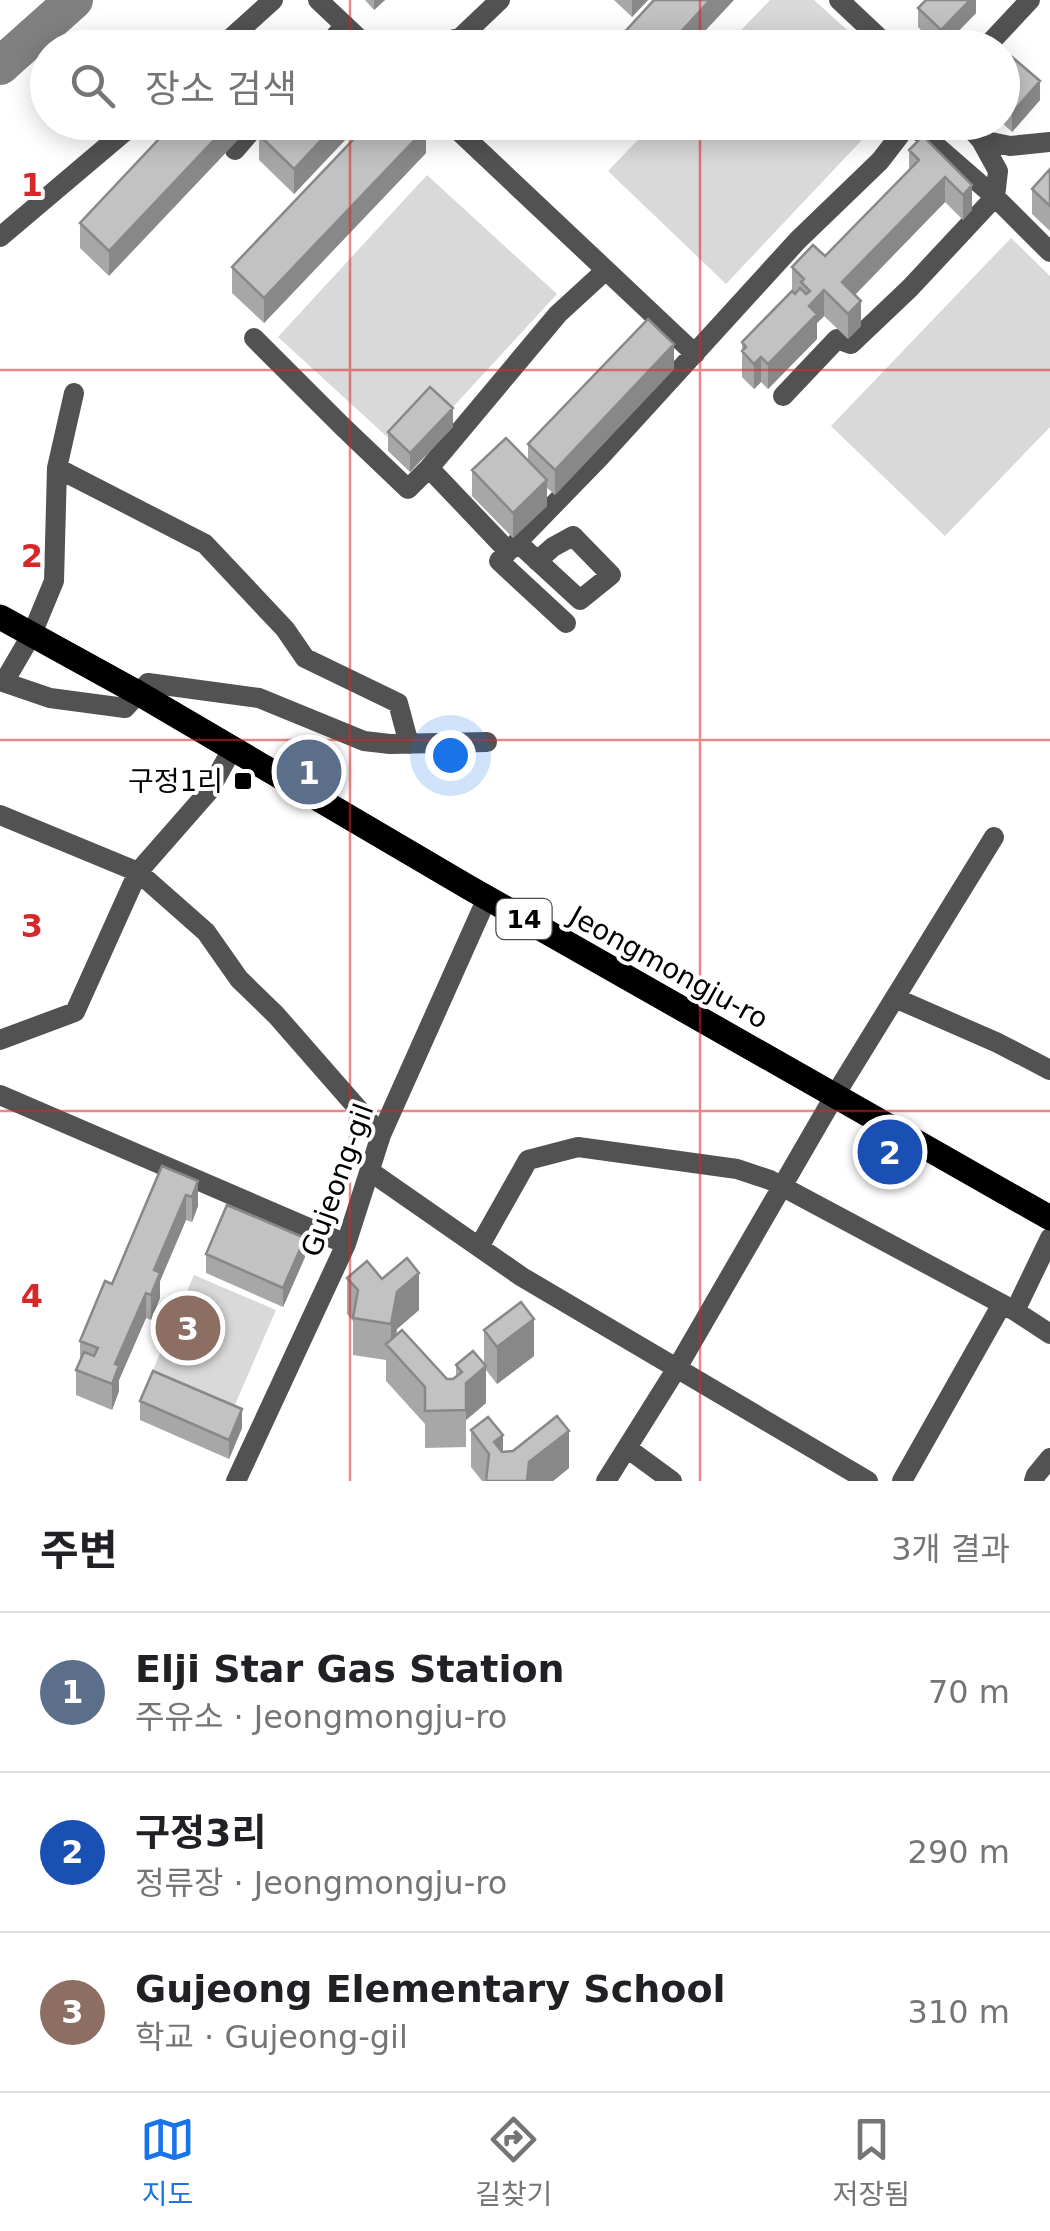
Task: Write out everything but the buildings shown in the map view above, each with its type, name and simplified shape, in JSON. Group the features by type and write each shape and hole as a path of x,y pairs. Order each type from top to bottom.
{"main road":[{"name":"Jeongmongju-ro","path":"0,618 1050,1218"}],"street":[{"path":"240,30 273,0"},
{"path":"318,0 350,30"},
{"path":"468,30 500,0"},
{"path":"839,0 871,30"},
{"path":"1002,30 1030,0"},
{"path":"341,30 345,25"},
{"path":"0,237 115,140"},
{"path":"235,150 244,140"},
{"path":"468,140 696,354"},
{"path":"566,623 499,561 896,140"},
{"path":"929,140 1050,252"},
{"path":"981,140 1010,146 1050,142"},
{"path":"783,396 837,339 852,344 995,198 998,171 981,140"},
{"path":"254,338 408,489 558,314 606,270"},
{"path":"74,394 58,468 54,581 32,634 2,681 50,698 126,708 148,683 260,698 364,741 487,742"},
{"path":"58,468 205,544 285,629 305,658 398,704 410,744"},
{"path":"429,468 513,547 538,561"},
{"path":"0,1040 74,1012 138,872 209,790 232,749"},
{"path":"0,815 138,872 206,932 238,980 276,1015 381,1135"},
{"path":"606,1481 835,1095 994,837"},
{"name":"Gujeong-gil","path":"236,1481 346,1244 381,1135 486,898"},
{"path":"895,998 1050,1070"},
{"path":"0,1095 346,1244"},
{"path":"478,1247 528,1160 578,1147 738,1169 782,1187 1009,1307 1050,1334"},
{"path":"371,1172 522,1277 868,1481"},
{"path":"902,1481 1050,1238"},
{"path":"626,1448 672,1481"},
{"path":"1034,1481 1050,1458"}],"shaded area":[{"path":"770,0 814,0 847,30 741,30"},
{"path":"637,140 862,140 726,284 608,171"},
{"path":"427,175 557,294 408,456 278,337"},
{"path":"1011,238 1050,276 1050,427 945,536 831,426"},
{"path":"194,1275 276,1310 231,1414 149,1379"}],"taxiway":[{"path":"40,30 74,0"},
{"path":"0,66 30,39"}],"place":[{"name":"Elji Star Gas Station","path":"309,772"},
{"name":"구정1리","path":"243,781"},
{"name":"구정3리","path":"890,1152"},
{"name":"Gujeong Elementary School","path":"188,1328"}]}
